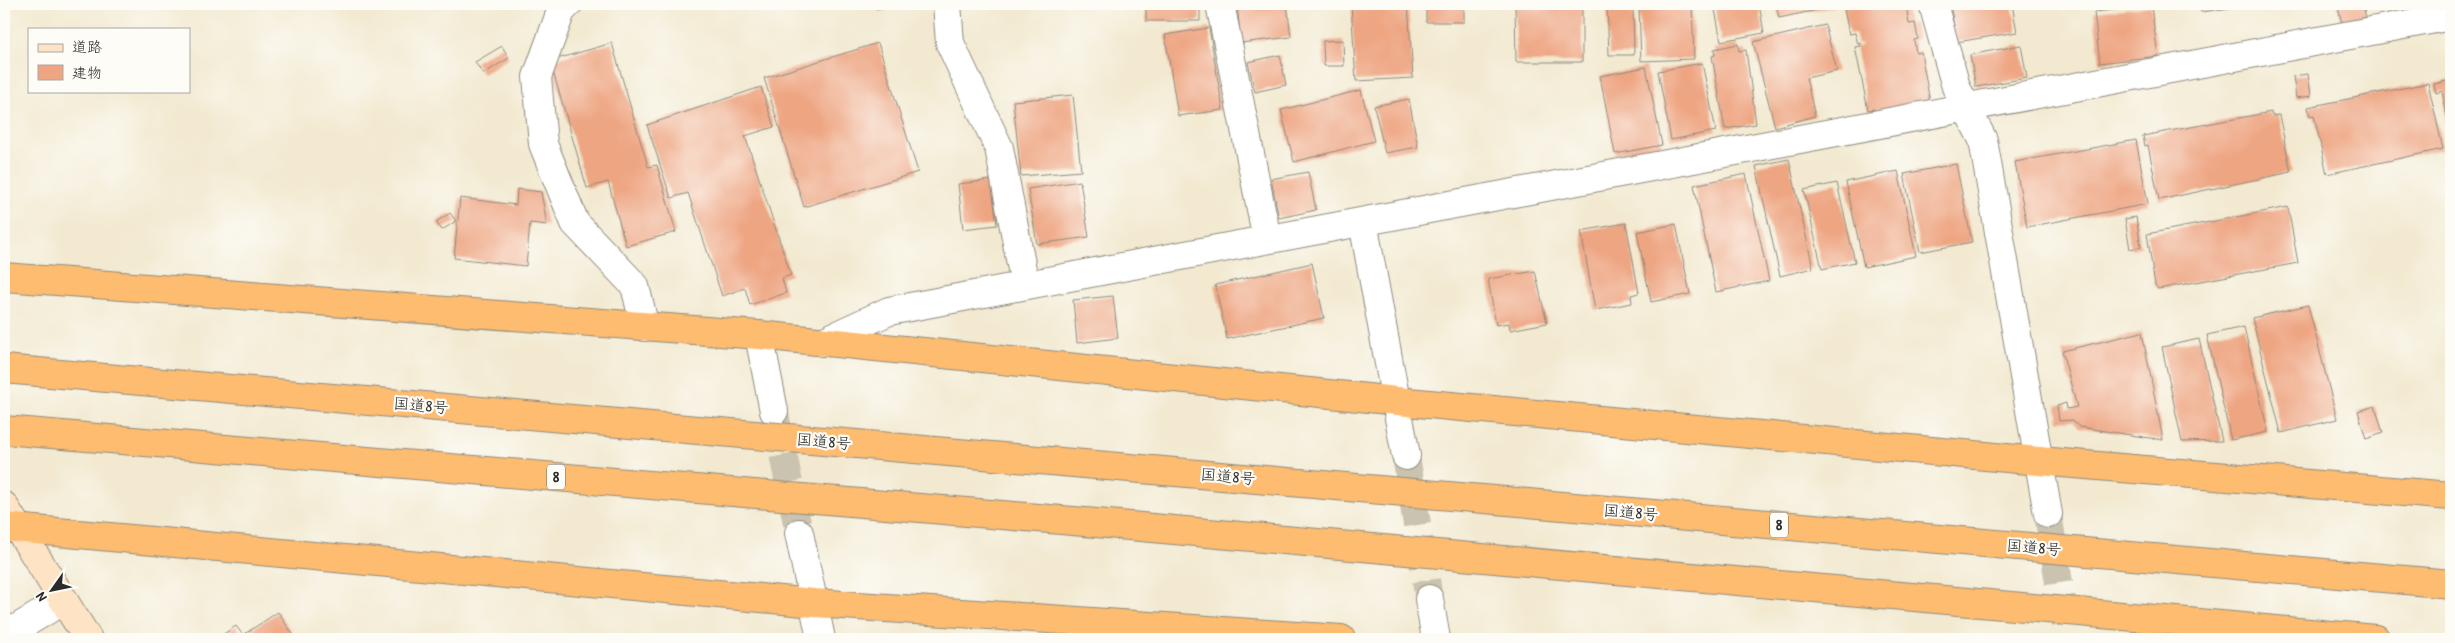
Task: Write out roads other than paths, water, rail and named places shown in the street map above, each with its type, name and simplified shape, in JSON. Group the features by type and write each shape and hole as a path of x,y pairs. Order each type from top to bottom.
{"highway":[{"path":"4,277 759,335 1397,401 2039,461 2451,496"},
{"name":"国道8号","path":"4,369 2451,584"},
{"name":"8","path":"4,430 1108,524 2376,639"},
{"path":"8,520 814,604 1341,639"}],"street":[{"path":"568,4 561,11 537,77 544,144 575,223 635,286 645,327"},
{"path":"947,4 950,43 999,148 1025,285"},
{"path":"1220,4 1267,240"},
{"path":"1933,4 1956,87 1965,108 1983,140 2048,514"},
{"path":"822,342 889,311 2451,16"},
{"path":"1363,222 1406,456"},
{"path":"759,335 774,411"},
{"path":"8,520 64,600 88,639"},
{"path":"799,533 821,639"},
{"path":"1429,599 1436,639"},
{"path":"4,636 64,600"}],"tunnel":[{"path":"775,414 799,533"},
{"path":"1406,456 1429,599"},
{"path":"2048,514 2068,639"}]}
